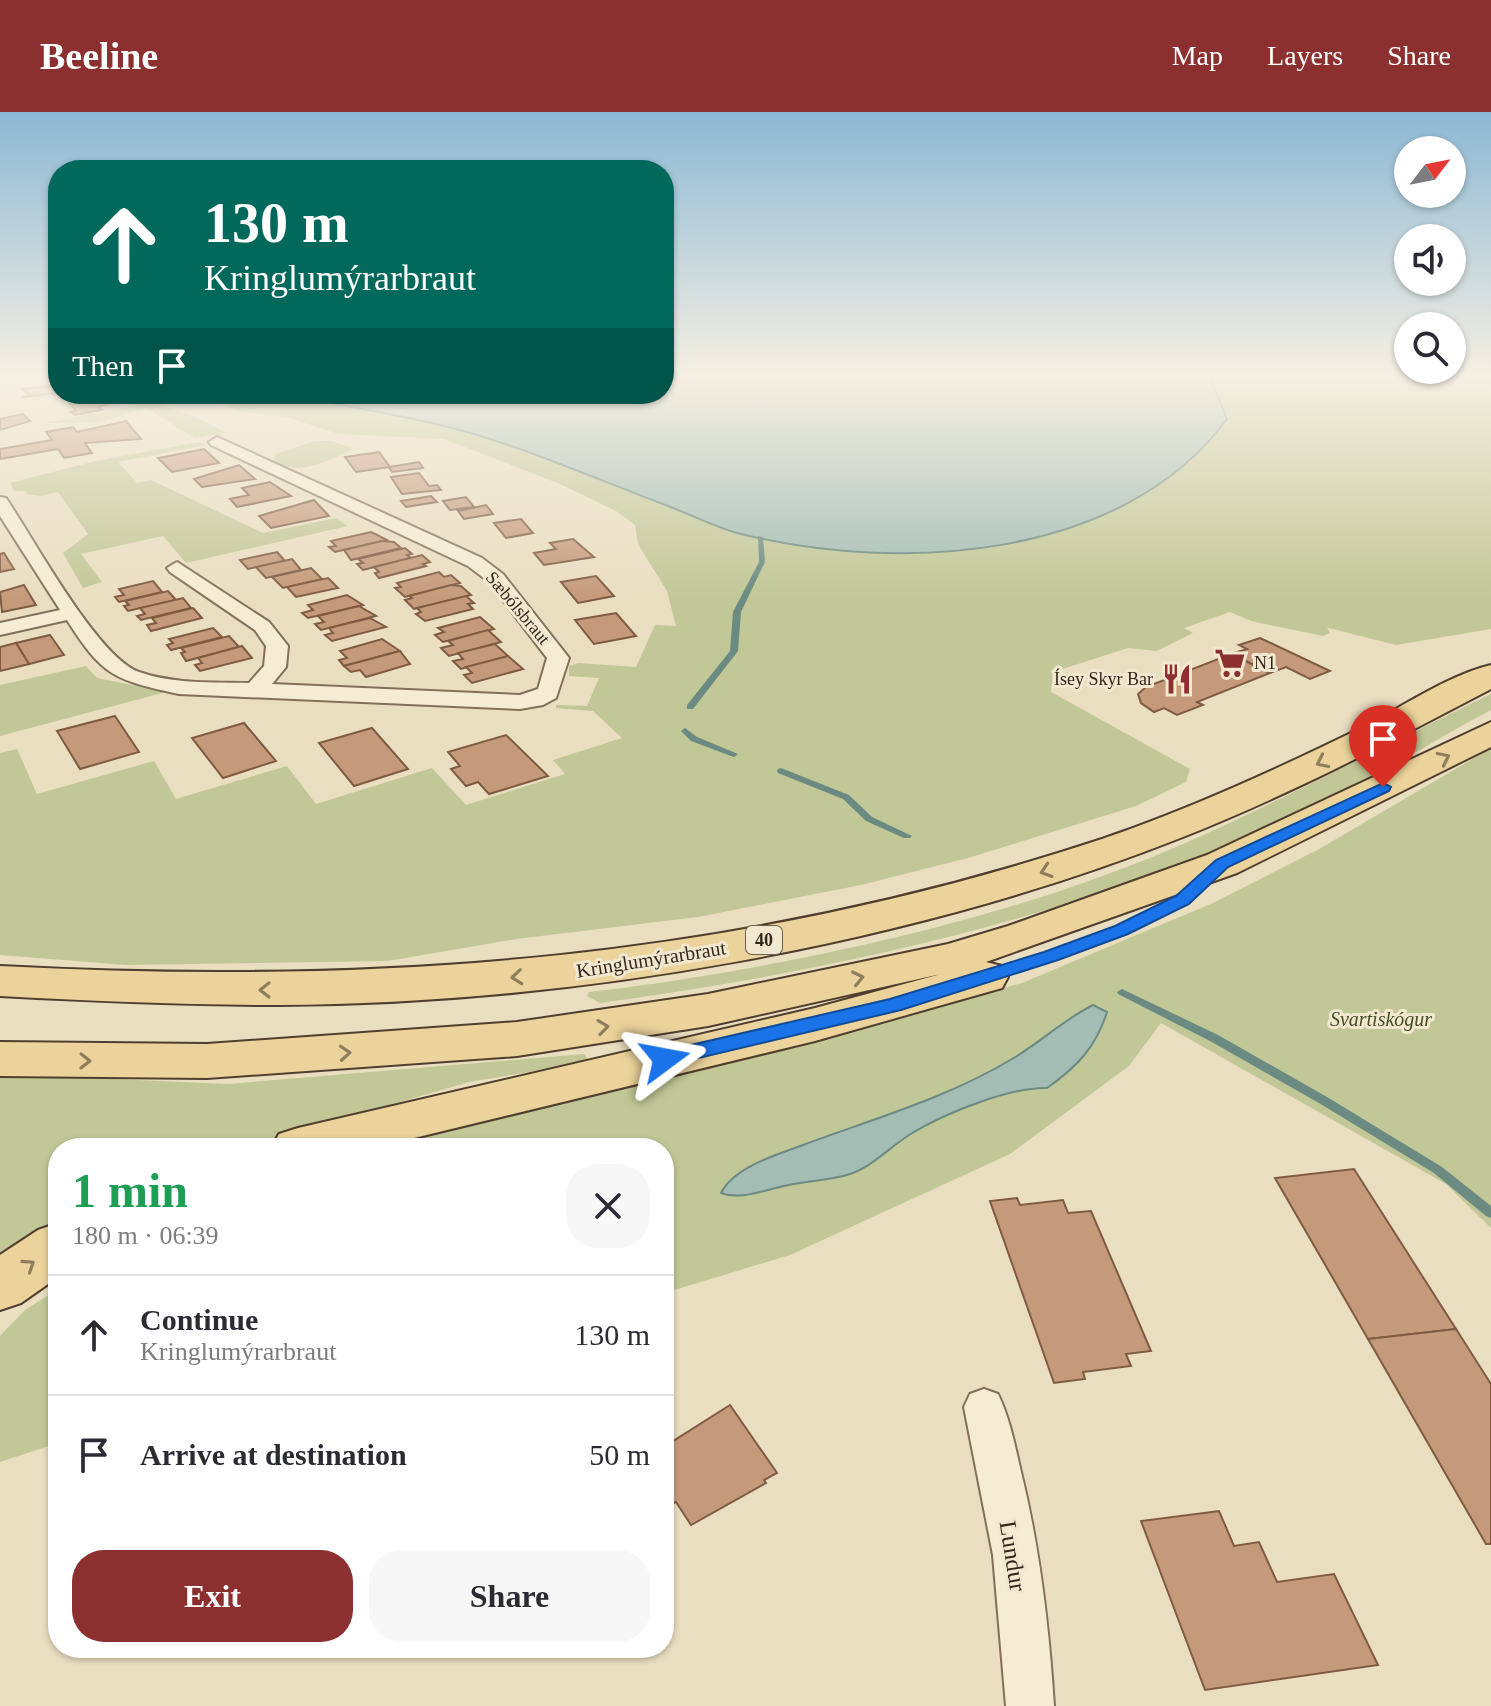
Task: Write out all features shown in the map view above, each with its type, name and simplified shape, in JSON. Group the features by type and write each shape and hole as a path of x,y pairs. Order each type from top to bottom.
{"main road":[{"name":"Kringlumýrarbraut","path":"0,981 188,991 293,990 475,981 591,969 834,928 1002,885 1120,846 1320,764 1491,675"},
{"path":"4,1059 107,1062 265,1058 439,1046 609,1027 708,1010 954,957 1024,936 1222,864 1491,733"},
{"path":"337,1138 894,1005 1051,956 1121,930 1182,900 1222,864"},
{"path":"0,1286 48,1253"}],"street":[{"name":"Sæbólsbraut","path":"0,502 11,538 104,658 132,677 179,687 528,702 548,693 558,658 496,578 475,562 237,451"},
{"path":"177,568 262,626 277,646 275,667 255,690"},
{"path":"0,629 72,613"},
{"name":"Lundur","path":"984,1407 994,1444 1016,1569 1030,1706"}],"green space":[{"path":"148,451 173,451 118,462 137,483 151,480 263,533 336,518 348,526 186,563 163,536 81,554 102,582 83,588 63,553 88,534 58,492 41,496 25,494 27,491 14,491 10,483"},
{"path":"347,451 325,462 292,468 273,461 276,454"},
{"path":"476,451 1491,451 1491,629 1396,645 1327,628 1330,633 1323,636 1251,621 1230,612 1184,628 1193,633 1157,651 1128,648 1053,672 1051,692 1190,769 1186,782 1136,806 968,858 861,885 698,917 516,939 388,961 126,965 0,955 0,753 17,749 37,794 154,761 176,799 287,766 316,804 432,768 466,805 565,774 553,760 622,738 593,711 556,708 556,705 587,706 599,678 569,676 569,666 578,663 636,667 655,625 676,626 667,591 638,544 635,525 616,511 560,484"},
{"path":"86,666 97,678 166,692 0,736 0,685"},
{"path":"1491,694 1491,710 1343,793 1255,834 1073,902 980,929 791,972 600,1003 587,996 589,992 818,955 974,917 1050,894 1123,869 1192,840"},
{"name":"Svartiskógur","path":"1491,748 1491,1228 1446,1184 1161,1023 1129,1066 1010,1154 790,1255 674,1290 674,1138 417,1138 801,1043 1022,983 1213,903 1321,848"},
{"path":"584,1054 590,1062 469,1082 276,1138 48,1138 48,1226 0,1252 0,1074 228,1084"},
{"path":"48,1295 48,1446 0,1462 0,1336 25,1310"}],"water":[{"path":"526,451 1196,451 1182,466 1129,502 1069,528 1004,544 937,552 869,552 803,546 741,534"},
{"path":"1093,1005 1107,1012 1097,1036 1076,1064 1047,1088 997,1096 943,1117 906,1137 865,1167 847,1175 758,1193 721,1193 736,1176 757,1163 909,1107 987,1073"}],"building":[{"path":"0,451 44,451 0,459"},
{"path":"60,451 92,453 64,458"},
{"path":"207,451 219,463 172,472 158,458"},
{"path":"379,452 390,467 356,472 345,457"},
{"path":"419,462 423,468 392,472 389,467"},
{"path":"239,465 255,479 202,487 194,479"},
{"path":"419,473 429,486 437,485 441,490 402,494 391,477"},
{"path":"270,482 291,496 237,507 230,499 249,495 242,488"},
{"path":"431,496 437,502 406,507 401,501"},
{"path":"466,497 474,507 450,510 443,501"},
{"path":"314,500 329,516 271,528 259,516"},
{"path":"486,505 493,514 464,519 458,511"},
{"path":"521,519 533,533 506,538 494,523"},
{"path":"371,532 387,540 335,552 329,547 336,546 331,541"},
{"path":"573,539 594,557 544,565 534,553 556,549 550,543"},
{"path":"382,541 394,542 401,548 351,560 344,550"},
{"path":"405,548 412,554 407,555 411,558 363,570 357,564 363,563 358,559"},
{"path":"277,552 285,561 248,569 240,560"},
{"path":"4,553 14,569 0,572 0,554"},
{"path":"422,555 430,562 423,564 426,566 379,578 375,573 379,572 374,567"},
{"path":"292,559 301,570 266,578 256,567"},
{"path":"311,568 322,579 283,588 272,577"},
{"path":"439,572 444,577 451,575 460,583 405,597 395,588 401,587 397,583"},
{"path":"596,576 614,596 578,603 561,582"},
{"path":"328,578 338,588 296,597 287,587"},
{"path":"153,581 162,592 119,602 115,597 124,595 119,589"},
{"path":"24,585 36,605 2,612 0,592"},
{"path":"451,585 461,586 471,595 414,609 405,600 412,598 409,596"},
{"path":"168,591 176,600 128,611 124,606 129,605 125,601"},
{"path":"347,595 363,605 308,618 302,613 313,610 308,605"},
{"path":"466,596 474,603 468,604 473,609 425,621 416,614 421,612 417,608"},
{"path":"183,598 191,608 141,620 137,616 145,614 140,608"},
{"path":"359,606 376,616 321,630 315,624 324,622 318,616"},
{"path":"193,608 202,618 151,631 147,625 156,623 152,618"},
{"path":"616,613 636,636 594,644 575,620"},
{"path":"480,617 494,629 443,642 435,635 444,632 438,628"},
{"path":"370,618 386,627 332,641 325,635 333,633 329,628"},
{"path":"213,628 222,637 171,650 167,645 173,643 169,639"},
{"path":"488,630 501,642 449,656 441,648 453,645 448,641"},
{"path":"50,635 64,655 29,664 16,643"},
{"path":"229,636 239,647 186,661 181,653 185,652 181,648"},
{"path":"1260,638 1330,671 1310,679 1286,667 1270,673 1231,654 1247,649 1239,645"},
{"path":"382,639 400,651 344,666 339,660 347,658 340,651"},
{"path":"16,643 29,664 0,671 0,647"},
{"path":"495,644 508,656 461,669 453,661 463,659 458,653"},
{"path":"242,646 252,658 200,671 195,665 202,663 198,658"},
{"path":"400,651 410,664 366,677 360,670 351,672 344,666"},
{"path":"1231,654 1270,673 1197,702 1203,705 1177,715 1164,708 1154,712 1141,703 1138,694 1146,687"},
{"path":"508,656 523,669 472,683 464,675 472,673 466,667"},
{"path":"115,716 139,752 80,769 57,731"},
{"path":"244,723 276,761 223,778 192,738"},
{"path":"372,728 408,769 354,786 319,743"},
{"path":"506,735 548,776 489,794 478,782 466,786 451,769 460,766 448,752"},
{"path":"1354,1169 1456,1329 1368,1339 1275,1178"},
{"path":"1017,1198 1020,1205 1063,1200 1068,1213 1091,1211 1151,1351 1126,1354 1131,1366 1083,1372 1085,1379 1054,1383 990,1201"},
{"path":"1456,1329 1491,1384 1491,1544 1486,1544 1368,1339"},
{"path":"730,1405 777,1473 764,1480 766,1483 691,1525 674,1503 674,1440"},
{"path":"1219,1511 1234,1546 1259,1542 1277,1582 1334,1574 1378,1665 1205,1690 1141,1521"}],"waterway":[{"path":"690,707 734,651 737,612 762,562 760,537"},
{"path":"685,731 694,739 734,754"},
{"path":"781,771 846,797 869,819 907,836"},
{"path":"1122,992 1214,1038 1323,1100 1438,1170 1491,1213"}],"place":[{"name":"N1","path":"1230,663"},
{"name":"Ísey Skyr Bar","path":"1177,679"}],"route":[{"path":"665,1059 894,1005 1051,956 1121,930 1182,900 1222,864 1383,787"}]}
